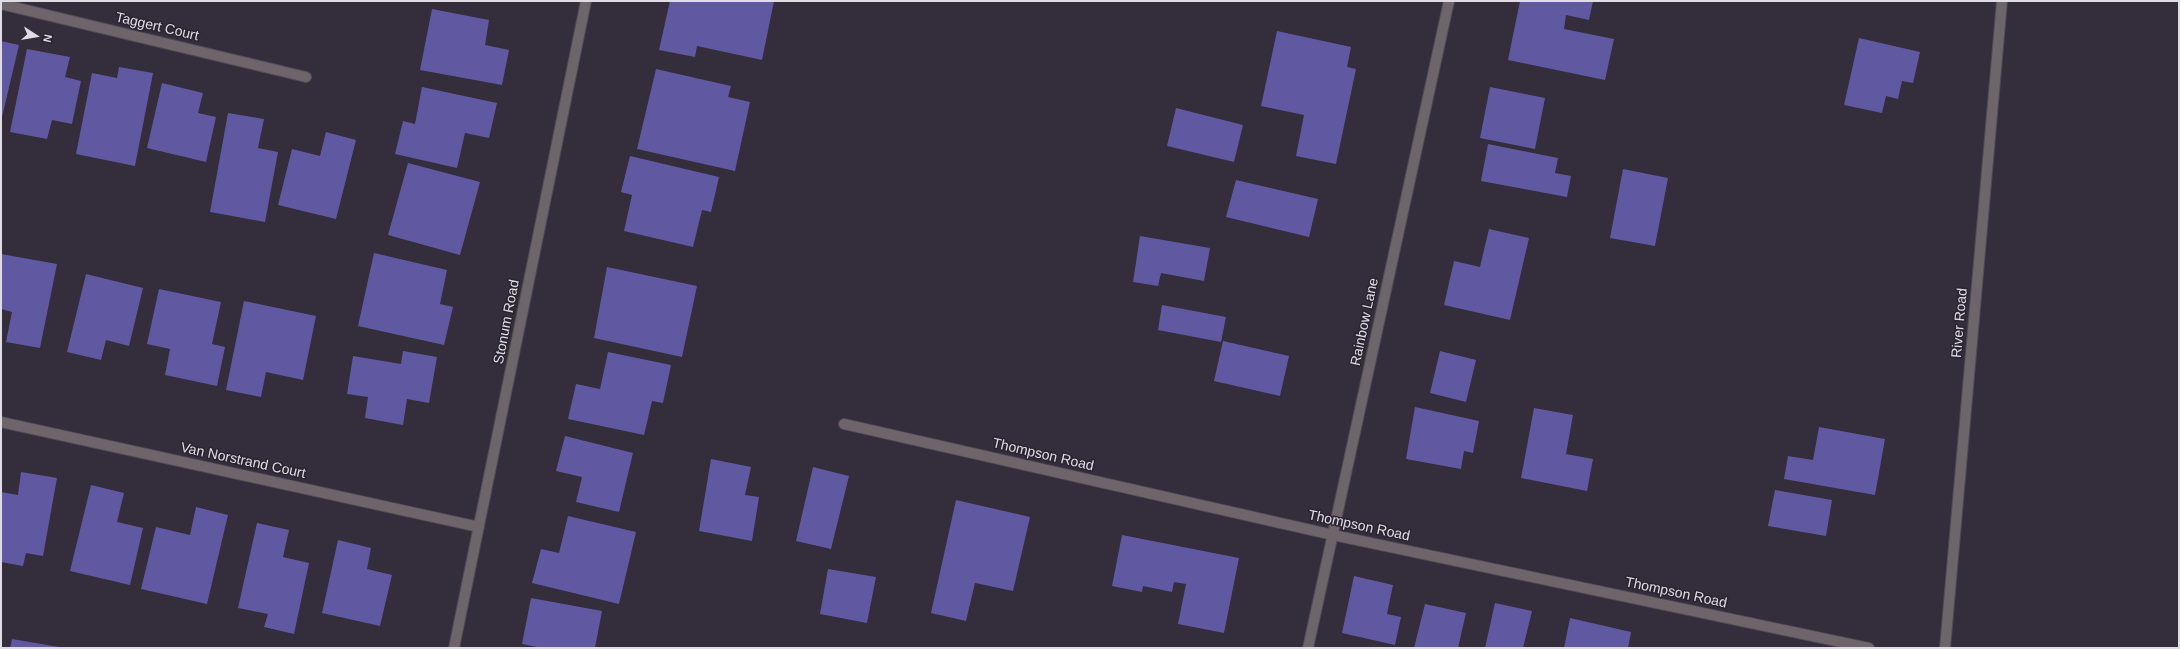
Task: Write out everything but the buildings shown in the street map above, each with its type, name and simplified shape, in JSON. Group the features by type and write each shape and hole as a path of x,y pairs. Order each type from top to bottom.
{"street":[{"name":"Stonum Road","path":"454,648 480,528 586,1"},
{"name":"Rainbow Lane","path":"1308,648 1449,1"},
{"name":"River Road","path":"1945,648 2002,1"},
{"name":"Taggert Court","path":"1,4 306,77"},
{"name":"Van Norstrand Court","path":"1,422 480,528"},
{"name":"Thompson Road","path":"844,424 1333,536 1869,648"}]}
